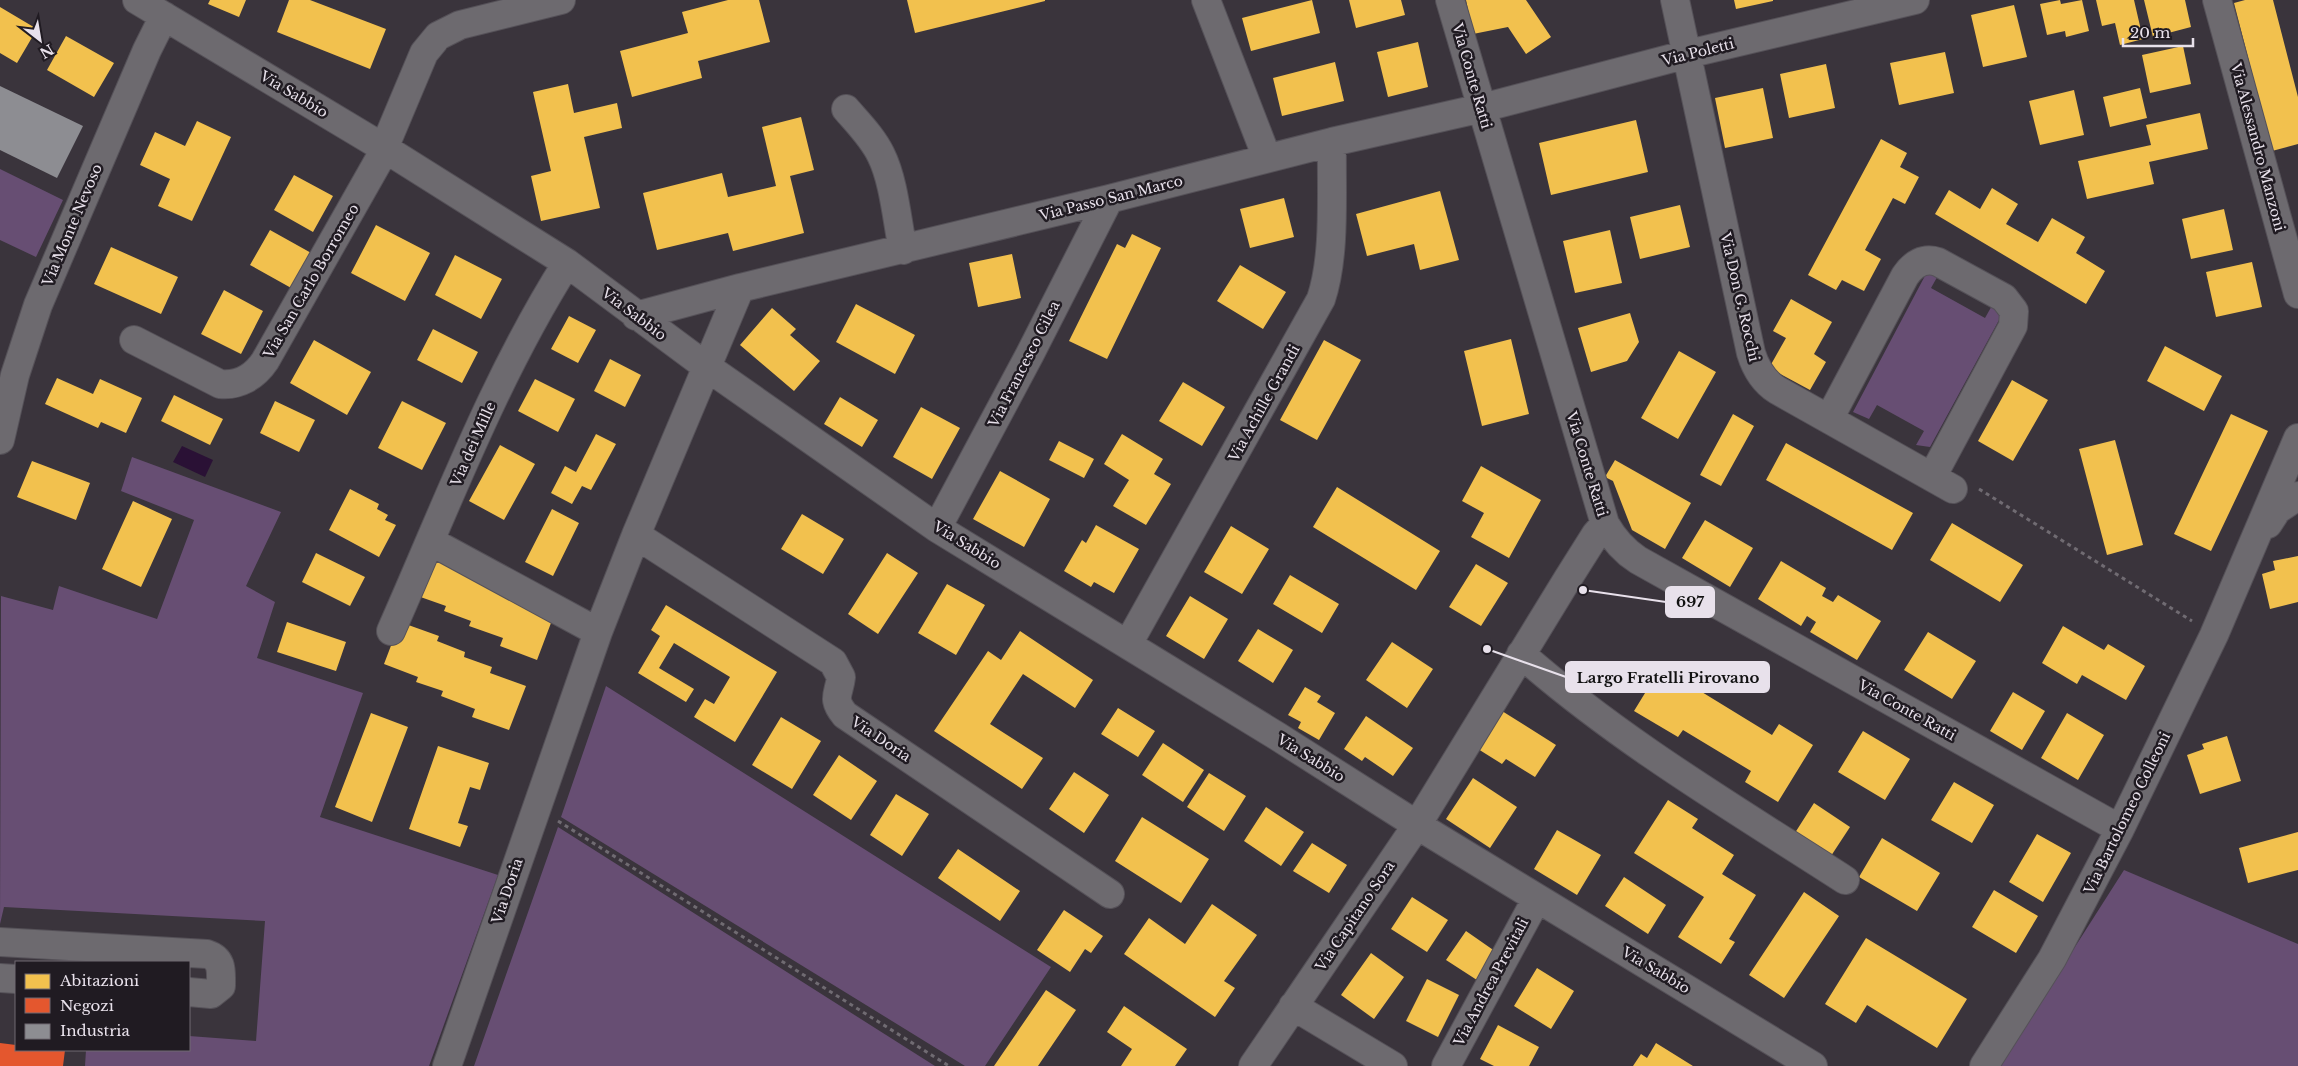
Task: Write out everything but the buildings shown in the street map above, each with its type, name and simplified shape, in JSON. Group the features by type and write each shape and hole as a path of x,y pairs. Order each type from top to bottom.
{"street":[{"name":"Via San Carlo Borromeo","path":"134,340 220,384 236,383 251,376 266,361 384,148 424,53 438,36 460,25 561,0"},
{"path":"1206,0 1267,158"},
{"name":"Via Conte Ratti","path":"1450,0 1605,524 1619,544 1638,560 2120,829"},
{"name":"Via Don G. Rocchi","path":"1675,0 1754,361 1760,373 1772,387 1942,483"},
{"name":"Via Poletti","path":"1482,108 1688,54 1915,0"},
{"name":"Via Alessandro Manzoni","path":"2217,0 2298,294"},
{"name":"Via Sabbio","path":"150,6 384,148 567,263 708,368 937,528 1128,644 1417,825 1813,1066"},
{"name":"Via Monte Nevoso","path":"0,440 15,375 38,305 147,50 150,6"},
{"name":"Via Passo San Marco","path":"636,316 740,288 903,250 1332,142 1482,108"},
{"path":"846,109 882,156 903,250"},
{"name":"Via Achille Grandi","path":"1128,644 1320,299 1326,283 1330,256 1332,142"},
{"name":"Via Francesco Cilea","path":"937,528 1030,354 1109,199"},
{"path":"1829,419 1905,276 1914,266 1927,260 1938,262 2004,298 2014,312 2014,326 1942,483"},
{"name":"Via dei Mille","path":"390,631 503,379 567,263"},
{"path":"708,368 740,288"},
{"name":"Via Doria","path":"447,1066 598,632 636,535 708,368"},
{"name":"Via Bartolomeo Colleoni","path":"1984,1066 2052,959 2120,829 2214,635 2298,438"},
{"name":"Via Bartolomeo Colleoni","path":"2251,550 2277,510 2298,496"},
{"name":"Via Capitano Sora","path":"1253,1066 1417,825 1521,654 1596,534 1605,524"},
{"name":"Via Doria","path":"636,535 833,662 841,677 836,693 837,704 845,715 1110,894"},
{"path":"430,541 598,632"},
{"path":"1521,654 1587,709 1692,781 1845,880"},
{"name":"Via Andrea Previtali","path":"1446,1066 1537,898"},
{"path":"0,942 207,954 214,956 219,961 221,968 221,986 211,994 190,992"},
{"path":"0,978 15,979"},
{"path":"1294,1006 1393,1066"}],"path":[{"path":"1942,483 1971,484 2214,635"},
{"path":"536,807 949,1066"}],"shaded area":[{"path":"0,169 63,200 36,257 0,240"},
{"path":"1927,272 1940,272 1931,288 1985,318 1994,302 2005,309 1930,447 1916,445 1924,431 1877,405 1869,419 1853,412"},
{"path":"182,446 213,460 205,477 173,462"},
{"path":"132,457 281,512 246,586 275,602 257,658 363,693 320,817 498,875 429,1066 85,1066 86,1051 190,1051 190,1036 256,1041 265,921 4,907 0,924 1,596 53,610 59,586 157,619 194,520 121,491"},
{"path":"606,686 1051,967 985,1066 965,1066 561,817"},
{"path":"558,827 935,1066 474,1066"},
{"path":"2124,870 2298,944 2298,1066 1999,1066"}],"place":[{"name":"697","path":"1583,590"},
{"name":"Largo Fratelli Pirovano","path":"1487,649"}]}
